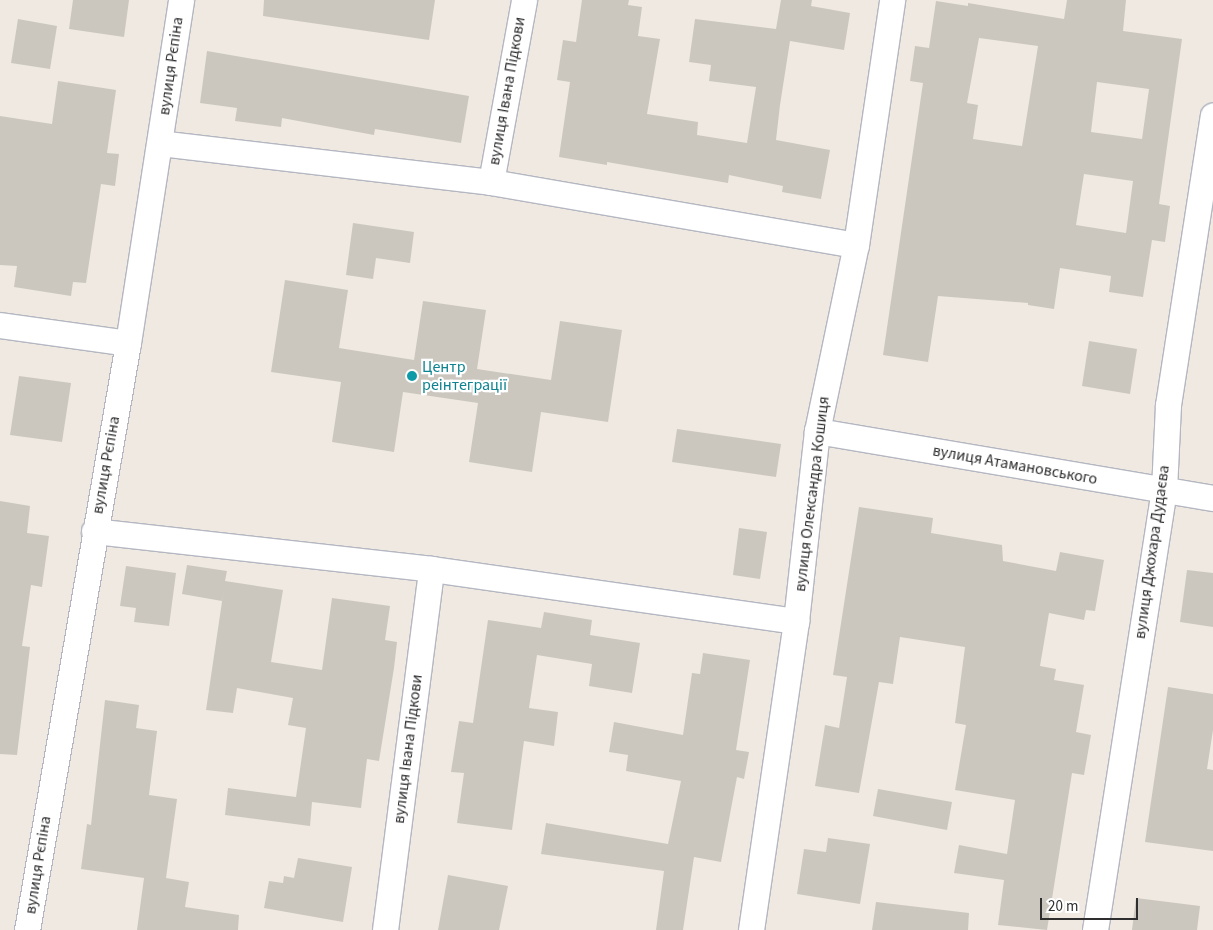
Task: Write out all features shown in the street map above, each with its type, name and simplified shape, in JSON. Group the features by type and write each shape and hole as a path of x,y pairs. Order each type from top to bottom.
{"street":[{"name":"вулиця Рєпіна","path":"27,930 94,531 128,343 181,0"},
{"name":"вулиця Івана Підкови","path":"491,182 524,0"},
{"name":"вулиця Олександра Кошиця","path":"751,930 796,621 817,431 856,245 892,0"},
{"name":"вулиця Джохара Дудаєва","path":"1095,930 1164,490 1168,405 1213,115"},
{"path":"160,143 491,182 856,245"},
{"path":"0,324 128,343"},
{"name":"вулиця Атамановського","path":"817,431 1213,498"},
{"path":"94,531 431,569 796,621"},
{"name":"вулиця Івана Підкови","path":"385,930 431,569"}],"building":[{"path":"73,0 129,0 124,37 69,29"},
{"path":"264,0 435,0 429,40 263,16"},
{"path":"582,0 629,0 628,5 642,7 638,36 660,39 647,114 698,122 697,135 747,143 756,87 709,81 711,65 689,62 695,19 776,29 781,0 812,0 811,6 850,13 844,50 790,41 780,105 776,140 830,150 821,199 782,192 783,186 729,175 728,183 607,162 607,165 559,157 570,82 557,80 563,40 576,42"},
{"path":"1067,0 1126,0 1123,31 1182,39 1159,204 1170,206 1165,242 1152,240 1143,297 1109,292 1111,276 1060,268 1054,309 1028,305 1028,303 938,296 928,362 883,355 923,83 910,81 915,46 929,48 936,1 968,6 968,3 1064,19","holes":["979,38 1038,46 1022,146 973,139 978,105 967,103","1097,82 1149,89 1142,139 1091,132","1084,174 1133,181 1126,233 1076,225"]},
{"path":"18,19 57,26 50,69 11,63"},
{"path":"207,51 469,96 461,143 375,129 374,135 282,118 281,127 235,121 237,108 200,103"},
{"path":"58,81 116,90 107,153 119,154 115,186 101,184 86,283 73,282 71,296 14,287 17,266 0,265 0,116 52,124"},
{"path":"353,223 414,232 410,263 376,258 373,279 346,275"},
{"name":"Центр реінтеграції","path":"285,280 348,290 339,348 414,360 423,301 486,310 477,369 551,380 560,321 622,330 608,422 541,412 532,472 469,462 478,403 403,392 394,452 332,442 341,382 271,372"},
{"path":"1089,341 1137,349 1130,394 1082,386"},
{"path":"19,376 71,383 62,442 10,435"},
{"path":"677,429 781,444 776,477 672,462"},
{"path":"0,501 30,506 27,533 49,536 42,587 31,585 22,646 30,647 17,755 0,754"},
{"path":"859,507 933,518 931,533 1002,545 1003,561 1056,571 1060,552 1104,560 1095,611 1086,610 1084,620 1049,613 1040,666 1056,669 1054,680 1084,685 1076,732 1091,735 1084,775 1072,773 1047,930 998,925 1004,880 954,873 959,845 1007,854 1015,800 955,790 966,725 955,723 965,647 900,637 893,684 879,682 859,793 815,786 825,725 839,728 847,677 833,675"},
{"path":"739,528 767,532 760,579 733,575"},
{"path":"187,565 227,571 225,581 283,590 271,662 322,670 332,598 390,606 385,640 397,642 394,668 379,761 367,759 361,808 312,802 310,826 225,815 228,788 296,797 306,728 288,725 293,698 237,688 233,713 206,710 224,588 222,601 182,594"},
{"path":"126,566 176,573 169,626 134,622 136,608 120,606"},
{"path":"1187,570 1213,573 1213,627 1180,622"},
{"path":"544,612 592,620 590,635 640,643 632,693 589,686 592,664 537,655 529,708 558,712 554,746 524,741 512,830 457,823 464,773 451,772 459,721 473,723 488,620 541,628"},
{"path":"703,653 750,660 736,750 749,752 744,779 737,777 721,862 694,857 683,930 656,930 664,871 541,854 546,823 668,844 681,781 626,771 628,755 609,752 614,722 683,735 692,673 700,674"},
{"path":"1168,687 1213,694 1213,730 1207,769 1213,770 1213,851 1145,842"},
{"path":"105,700 139,705 136,728 157,731 149,795 177,799 166,878 189,882 185,907 239,915 238,930 137,930 144,878 81,869 87,824 91,825"},
{"path":"878,789 952,802 947,830 873,816"},
{"path":"828,838 870,844 860,904 797,894 804,849 826,852"},
{"path":"298,858 352,867 343,922 264,908 269,881 283,883 284,876 294,878"},
{"path":"448,875 508,886 499,930 438,930"},
{"path":"1136,898 1200,906 1197,930 1132,930"},
{"path":"876,902 969,913 968,930 872,930"}],"place":[{"name":"Центр реінтеграції","path":"412,376"}]}
